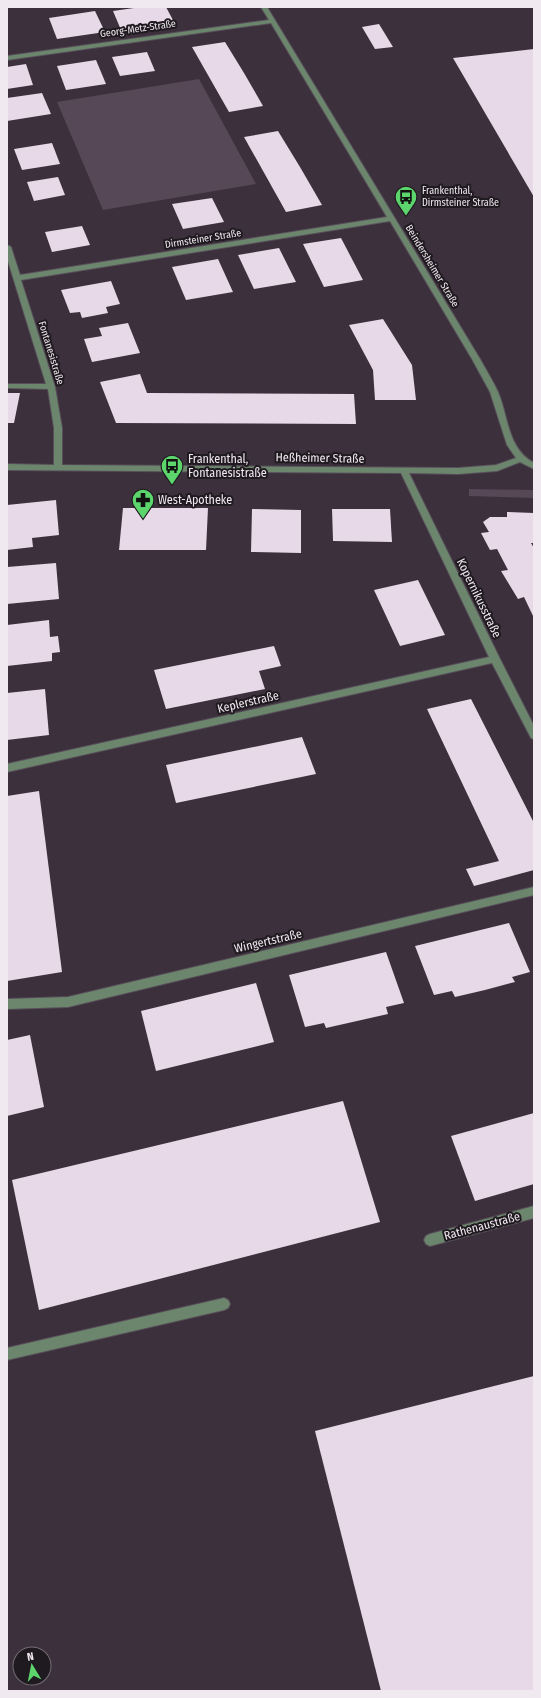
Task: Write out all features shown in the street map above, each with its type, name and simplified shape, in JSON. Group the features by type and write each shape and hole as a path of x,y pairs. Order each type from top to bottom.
{"street":[{"name":"Beindersheimer Straße","path":"264,7 494,392 511,445 521,459"},
{"name":"Georg-Metz-Straße","path":"7,58 272,21"},
{"name":"Dirmsteiner Straße","path":"17,278 391,219"},
{"name":"Fontanesistraße","path":"7,247 51,387 58,428 58,467"},
{"path":"7,386 51,387"},
{"path":"521,459 534,466"},
{"name":"Heßheimer Straße","path":"7,467 458,471 490,469 521,459"},
{"name":"Kopernikusstraße","path":"404,471 495,659 534,735"},
{"name":"Keplerstraße","path":"7,768 495,659"},
{"name":"Wingertstraße","path":"7,1004 68,1002 534,891"},
{"name":"Rathenaustraße","path":"430,1240 534,1212"},
{"path":"7,1354 224,1304"}],"shaded area":[{"path":"199,79 256,184 103,210 57,102"},
{"path":"469,489 534,490 534,498 469,496"}],"building":[{"path":"141,7 166,7 174,22 121,30 113,11"},
{"path":"95,11 105,32 57,39 49,18"},
{"path":"379,24 393,47 375,49 362,27"},
{"path":"225,42 263,106 229,112 192,47"},
{"path":"534,49 534,197 453,58"},
{"path":"147,52 155,71 120,76 112,57"},
{"path":"96,60 106,84 66,90 57,66"},
{"path":"26,64 33,85 7,89 7,67"},
{"path":"42,93 51,114 7,121 7,98"},
{"path":"278,131 322,205 286,212 244,137"},
{"path":"52,143 60,164 22,170 14,149"},
{"path":"58,177 65,195 34,201 27,182"},
{"path":"212,198 224,222 183,229 172,204"},
{"path":"82,226 90,245 52,252 45,232"},
{"path":"341,238 363,280 324,287 303,244"},
{"path":"279,248 296,282 254,289 238,255"},
{"path":"218,259 233,292 186,300 172,267"},
{"path":"111,281 120,304 106,307 108,313 82,318 80,312 70,313 61,290"},
{"path":"383,319 412,365 416,400 375,400 373,370 349,325"},
{"path":"128,323 140,353 92,362 84,339 102,336 99,328"},
{"path":"140,374 147,393 354,394 356,424 116,423 100,382"},
{"path":"7,393 20,393 14,423 7,423"},
{"path":"56,500 59,535 32,538 33,547 7,550 7,505"},
{"path":"123,508 208,508 206,550 119,550"},
{"path":"252,509 301,510 301,553 251,552"},
{"path":"332,509 390,509 392,542 333,541"},
{"path":"507,512 534,513 534,543 531,543 534,548 534,618 524,597 518,599 501,571 508,570 497,549 490,550 481,533 489,532 483,522 490,517 507,517"},
{"path":"56,563 59,599 7,604 7,567"},
{"path":"418,580 445,635 400,646 374,590"},
{"path":"49,620 50,637 58,636 60,652 52,653 52,661 7,666 7,625"},
{"path":"274,646 281,666 259,671 265,689 166,709 154,670"},
{"path":"45,689 49,735 7,740 7,693"},
{"path":"471,699 534,823 534,870 474,886 466,869 499,861 427,709"},
{"path":"302,737 316,774 176,803 166,765"},
{"path":"39,791 62,972 7,981 7,796"},
{"path":"509,923 530,972 512,977 515,982 485,990 455,997 452,991 434,995 415,946"},
{"path":"386,952 404,1003 386,1007 388,1014 326,1028 324,1023 305,1027 289,975"},
{"path":"256,983 274,1042 156,1071 141,1011"},
{"path":"30,1035 44,1107 7,1116 7,1040"},
{"path":"343,1101 380,1222 39,1310 12,1180"},
{"path":"534,1113 534,1184 475,1201 451,1136"},
{"path":"534,1376 534,1691 381,1691 315,1431"}],"place":[{"name":"Frankenthal, Dirmsteiner Straße","path":"406,216"},
{"name":"Frankenthal, Fontanesistraße","path":"172,486"},
{"name":"West-Apotheke","path":"143,520"}]}
